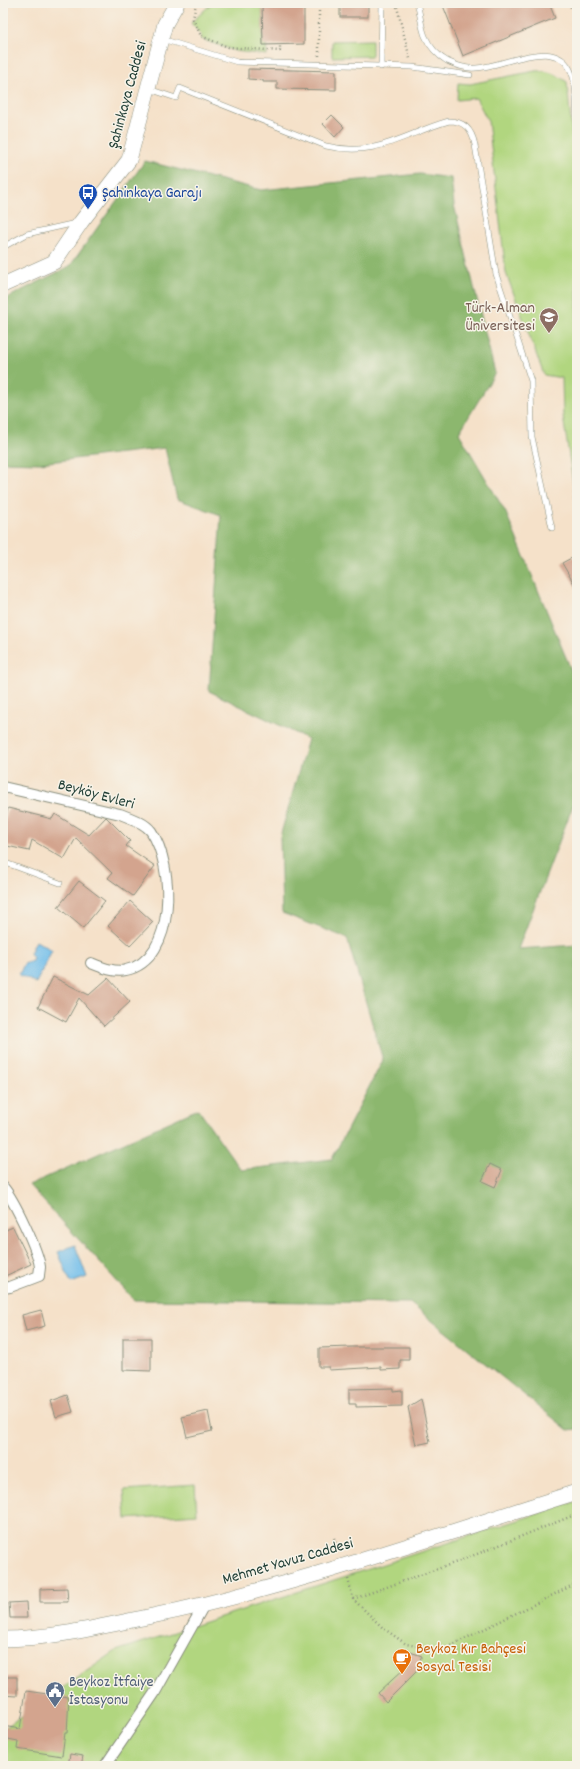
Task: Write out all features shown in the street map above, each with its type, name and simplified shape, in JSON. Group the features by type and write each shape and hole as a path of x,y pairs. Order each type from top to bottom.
{"street":[{"name":"Şahinkaya Caddesi","path":"3,285 54,262 81,222 130,160 165,24 177,3"},
{"name":"Beyköy Evleri","path":"3,787 120,814 137,820 151,830 158,845 167,877 166,909 162,934 157,948 142,964 125,970 105,968 91,963"},
{"path":"3,1187 8,1193 24,1226 40,1267 38,1276 10,1287 3,1288"},
{"name":"Mehmet Yavuz Caddesi","path":"3,1639 27,1639 120,1623 204,1605 344,1566 577,1492"},
{"path":"105,1766 154,1694 204,1605"}],"lane":[{"path":"381,67 382,3"},
{"path":"417,3 425,36 432,48 442,58 458,66 476,68 531,55 550,54 564,60 573,74 577,120"},
{"path":"162,38 237,62 412,68 470,75"},
{"path":"149,89 176,98 180,88 326,146 341,150 366,150 382,146 449,121 457,121 469,128 475,145 496,274 531,381 532,437 552,528"},
{"path":"3,247 27,234 81,222"},
{"path":"3,862 60,883"}],"path":[{"path":"196,3 193,19 201,36 228,47 280,51 280,44"},
{"path":"319,3 320,65"},
{"path":"396,3 412,68"},
{"path":"569,3 577,22"},
{"path":"353,1599 457,1562 577,1514"},
{"path":"334,1538 344,1566 353,1599 383,1628 406,1644 426,1648 446,1648 577,1583"}],"green space":[{"path":"212,3 262,3 263,44 266,44 267,55 235,51 201,39 201,35 191,23"},
{"path":"372,40 372,56 332,57 332,41"},
{"path":"535,71 552,73 567,82 577,187 577,509 563,416 562,378 544,375 506,273 488,121 476,98 457,100 458,83 470,84"},
{"path":"145,161 261,190 420,174 451,178 454,205 495,373 459,433 506,513 577,684 577,795 518,949 577,945 577,1429 568,1430 410,1303 134,1300 29,1185 198,1109 241,1170 332,1159 383,1060 347,938 282,913 280,837 308,739 209,691 221,515 177,499 165,448 40,463 3,462 3,300 70,266"},
{"path":"195,1485 197,1514 126,1519 124,1490"},
{"path":"577,1501 577,1766 3,1766 3,1729 116,1651"}],"water":[{"path":"36,941 52,950 36,983 19,975 24,964 32,961 33,958 30,953"},
{"path":"75,1245 87,1277 71,1283 58,1252"}],"building":[{"path":"262,3 304,3 304,44 263,45"},
{"path":"340,3 368,3 368,17 340,17"},
{"path":"442,3 549,3 555,18 463,56"},
{"path":"248,69 336,71 336,90 277,89 277,82 263,82 263,80 248,79"},
{"path":"332,115 344,127 335,137 323,124"},
{"path":"577,555 577,589 562,563"},
{"path":"8,808 52,819 55,814 89,835 106,817 130,841 126,846 155,866 133,896 108,878 112,873 76,838 64,859 32,840 29,851 3,845 3,827"},
{"path":"79,881 105,901 83,928 58,907"},
{"path":"130,901 153,922 130,946 108,926"},
{"path":"53,977 89,995 108,978 130,1002 104,1026 79,998 66,1022 38,1007"},
{"path":"490,1164 502,1170 495,1187 482,1181"},
{"path":"13,1227 31,1264 3,1277 3,1231"},
{"path":"41,1310 45,1326 26,1331 22,1315"},
{"path":"123,1338 151,1338 151,1371 123,1370"},
{"path":"409,1347 409,1360 400,1360 400,1369 381,1370 381,1367 329,1370 329,1367 319,1367 319,1348"},
{"path":"393,1388 393,1391 402,1390 402,1406 356,1407 356,1404 349,1404 349,1389"},
{"path":"68,1395 73,1412 56,1417 51,1401"},
{"path":"421,1399 430,1442 416,1445 408,1407"},
{"path":"208,1411 212,1431 187,1437 182,1417"},
{"path":"67,1588 68,1602 40,1602 40,1589"},
{"path":"26,1602 27,1618 10,1618 9,1603"},
{"path":"410,1652 422,1656 416,1672 386,1702 378,1693 406,1667"},
{"path":"3,1677 17,1677 17,1696 3,1695"},
{"path":"26,1691 69,1697 67,1733 65,1733 62,1756 17,1749 18,1741 3,1738 3,1726 20,1729"},
{"path":"70,1754 83,1756 81,1766 68,1766"}],"place":[{"name":"Şahinkaya Garajı","path":"88,210"},
{"name":"Türk-Alman Üniversitesi","path":"549,334"},
{"name":"Beykoz Kır Bahçesi Sosyal Tesisi","path":"402,1675"},
{"name":"Beykoz İtfaiye İstasyonu","path":"55,1708"}]}
